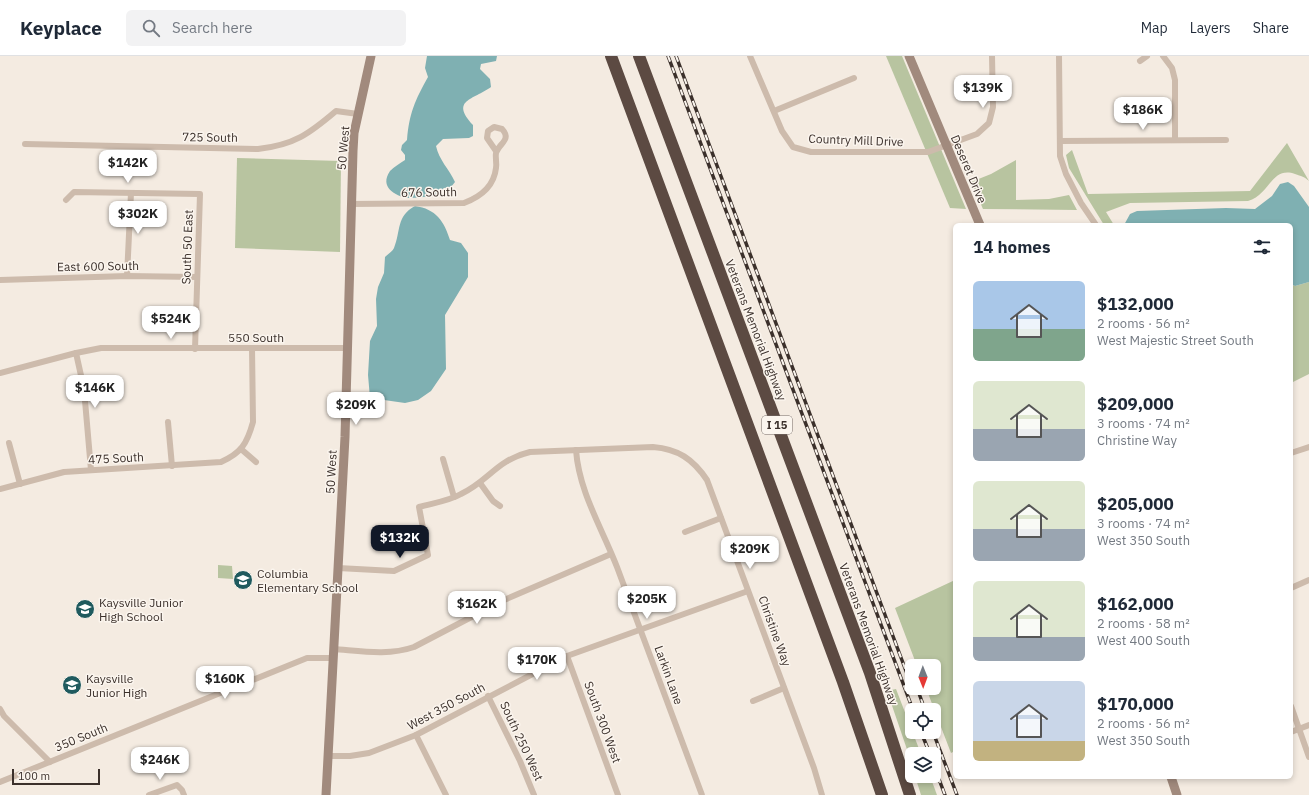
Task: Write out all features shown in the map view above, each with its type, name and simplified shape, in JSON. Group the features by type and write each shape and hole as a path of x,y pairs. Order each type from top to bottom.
{"highway":[{"name":"I 15","path":"611,56 841,674 882,795"},
{"name":"Veterans Memorial Highway","path":"638,56 870,673 910,795"}],"street":[{"name":"50 West","path":"326,795 348,348 353,151 358,114 371,56"},
{"name":"Country Mill Drive","path":"750,56 782,131 793,147 811,152 928,152 977,134 989,124 993,107 992,56"},
{"name":"Deseret Drive","path":"909,56 979,223"},
{"path":"1058,56 1060,156 1066,174 1081,203 1095,223"},
{"path":"1140,61 1147,56"},
{"path":"1163,56 1172,68 1175,80 1175,140"},
{"path":"774,111 854,78"},
{"name":"725 South","path":"25,144 258,149 286,144 298,139 315,128 336,111 358,114"},
{"path":"1060,141 1226,140"},
{"name":"676 South","path":"351,204 464,203 479,196 488,188 496,170 496,151"},
{"path":"66,200 74,192 131,193 127,276"},
{"name":"South 50 East","path":"131,193 200,194 195,349"},
{"name":"East 600 South","path":"0,280 127,276 197,277"},
{"name":"550 South","path":"0,373 101,348 348,348"},
{"path":"252,348 253,422 250,434 241,449 256,462"},
{"path":"76,353 84,389 90,470"},
{"path":"168,422 172,466"},
{"path":"9,443 20,484"},
{"name":"Christine Way","path":"338,568 394,571 428,555 419,507 454,497 480,483 496,468 517,455 530,452 653,447 667,448 681,453 700,469 707,480 822,795"},
{"path":"1293,452 1309,447"},
{"name":"475 South","path":"0,489 64,472 221,462 235,456 241,449"},
{"name":"Larkin Lane","path":"576,450 578,471 582,486 641,629 702,795"},
{"path":"443,459 454,497"},
{"path":"480,483 493,501 500,506"},
{"path":"685,532 721,518"},
{"path":"333,653 400,652 504,600 611,554"},
{"path":"1293,587 1309,580"},
{"name":"West 350 South","path":"328,756 350,756 368,753 416,735 567,656 748,591"},
{"name":"350 South","path":"0,782 273,670 307,658 333,653"},
{"name":"South 300 West","path":"567,656 618,795"},
{"path":"753,701 784,688"},
{"name":"South 250 West","path":"488,696 520,761 534,795"},
{"path":"0,709 4,716 50,762"},
{"path":"1293,712 1309,757"},
{"path":"1293,731 1309,725"},
{"path":"416,735 446,795"},
{"path":"1174,779 1178,795"},
{"path":"149,795 177,785 182,790 184,795"}],"green space":[{"path":"886,56 902,56 966,209 950,208"},
{"path":"1287,143 1309,181 1295,174 1281,174 1275,177 1255,198 1248,201 1130,203 1106,212 1113,223 1103,223 1069,168 1066,155 1072,150 1088,194 1250,191"},
{"path":"237,158 341,161 340,252 235,248"},
{"path":"1016,160 1016,200 1049,199 1069,195 1077,210 983,209 971,182 991,174"},
{"path":"1309,282 1309,374 1293,382 1293,285 1295,286"},
{"path":"218,565 232,566 233,579 218,578"},
{"path":"953,581 953,752 951,753 941,727 941,703 932,703 929,695 941,695 941,659 914,659 895,608"},
{"path":"896,689 905,712 905,739 915,739 918,747 906,747 887,691"},
{"path":"917,783 933,783 937,795 921,795"}],"water":[{"path":"427,56 497,56 496,61 481,64 480,69 490,79 491,87 471,98 464,105 466,117 473,125 473,136 469,138 443,139 436,146 439,156 455,182 451,187 444,188 437,196 408,198 394,193 387,186 386,182 390,171 405,160 405,155 401,150 402,145 407,140 409,122 413,107 428,77 425,68"},
{"path":"1288,182 1294,186 1309,207 1309,282 1295,286 1293,285 1293,223 1125,223 1130,214 1137,211 1226,208 1255,209 1272,196 1280,184"},
{"path":"415,206 434,213 445,227 450,240 461,243 468,253 468,277 445,315 446,369 431,391 418,400 405,403 370,398 368,375 370,341 377,326 376,299 378,287 384,273 385,257 394,248 402,219 409,210"}],"waterway":[{"path":"361,406 370,398"}],"railway":[{"path":"668,56 910,703"},
{"path":"676,56 905,668"},
{"path":"920,695 922,703"},
{"path":"924,739 927,747"},
{"path":"936,739 957,795"},
{"path":"940,783 945,795"}],"place":[{"name":"Columbia Elementary School","path":"243,580"},
{"name":"Kaysville Junior High School","path":"85,609"},
{"name":"Kaysville Junior High","path":"72,685"}]}
